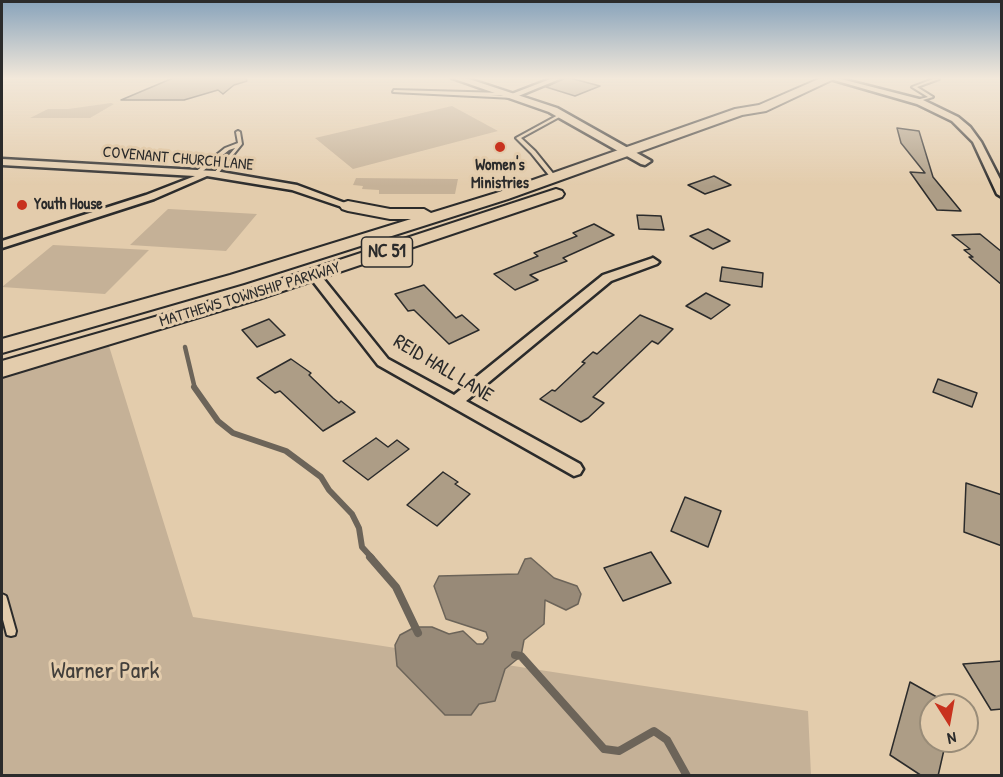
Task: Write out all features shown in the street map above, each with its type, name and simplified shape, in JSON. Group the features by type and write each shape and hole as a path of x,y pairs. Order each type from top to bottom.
{"main road":[{"name":"MATTHEWS TOWNSHIP PARKWAY","path":"2,369 314,275 524,206 638,157 756,114"},
{"name":"MATTHEWS TOWNSHIP PARKWAY","path":"2,346 356,243 554,178 638,157"},
{"path":"348,206 390,214 424,214 485,196 502,196"},
{"path":"348,206 364,223 364,231 356,243"}],"street":[{"path":"561,114 638,157"},
{"path":"948,114 967,129 977,142 1002,194"},
{"name":"COVENANT CHURCH LANE","path":"2,162 212,174 294,187 348,206"},
{"path":"2,245 212,174"},
{"path":"455,402 607,278 653,262"},
{"name":"REID HALL LANE","path":"314,275 383,362 574,469"}],"lane":[{"path":"554,178 518,138 561,114"},
{"path":"238,132 240,144"},
{"path":"196,174 227,149 240,144"},
{"path":"212,174 240,144"},
{"path":"2,599 11,631"}],"green space":[{"path":"37,114 96,114 90,118 30,118"},
{"path":"417,114 467,114 498,131 353,169 315,138"},
{"path":"356,178 458,179 455,194 379,194 379,190 362,189 363,186 353,185"},
{"path":"168,209 257,214 226,251 130,245"},
{"path":"53,245 149,250 105,294 2,287"},
{"name":"Warner Park","path":"109,346 193,617 808,711 811,775 2,776 2,377"}],"shaded area":[{"path":"531,558 554,578 577,586 581,594 578,604 566,610 545,600 544,624 524,640 521,656 505,669 495,701 479,704 471,715 445,715 397,666 395,645 400,635 415,627 432,627 449,634 463,631 477,644 483,644 488,638 486,632 446,619 434,586 439,576 518,574 525,559"}],"building":[{"path":"897,128 919,131 933,177 961,211 937,210 910,172 925,173 901,143"},
{"path":"714,176 731,185 705,194 688,185"},
{"path":"637,215 661,216 664,230 639,229"},
{"path":"594,224 614,235 563,258 567,261 530,275 538,280 515,290 494,274 538,256 534,253 577,236 573,233"},
{"path":"708,229 730,241 713,249 690,236"},
{"path":"980,234 1002,252 1002,285 969,257 973,257 964,250 970,249 952,235"},
{"path":"722,267 763,273 762,287 720,281"},
{"path":"424,285 456,318 462,315 479,330 449,344 414,310 408,311 395,294"},
{"path":"706,293 730,305 711,319 686,306"},
{"path":"640,315 673,329 658,344 652,341 593,397 604,403 588,418 581,422 540,399 552,390 555,391 585,363 582,362 593,352 597,354"},
{"path":"269,319 285,335 257,347 242,330"},
{"path":"291,359 311,373 309,375 339,403 341,401 355,412 323,431 280,391 275,393 257,378"},
{"path":"938,379 977,393 972,407 933,392"},
{"path":"376,438 388,447 397,440 409,449 368,480 343,461"},
{"path":"443,472 470,494 437,526 407,505"},
{"path":"966,483 1002,495 1002,546 964,532"},
{"path":"685,497 721,511 708,547 671,531"},
{"path":"651,552 671,583 623,601 604,568"},
{"path":"1002,661 1002,709 991,710 963,664"},
{"path":"910,682 930,693 919,693 919,753 943,753 938,776 922,776 890,755"}],"waterway":[{"path":"185,347 195,388"},
{"path":"195,388 218,421 233,433 286,451 321,477 329,490 352,514 359,528 362,547 372,558"},
{"path":"370,557 396,587 418,633"},
{"path":"515,655 521,656 604,749 619,751 654,731 667,740 687,776"}],"place":[{"name":"Women's Ministries","path":"500,147"},
{"name":"Youth House","path":"22,205"}]}
